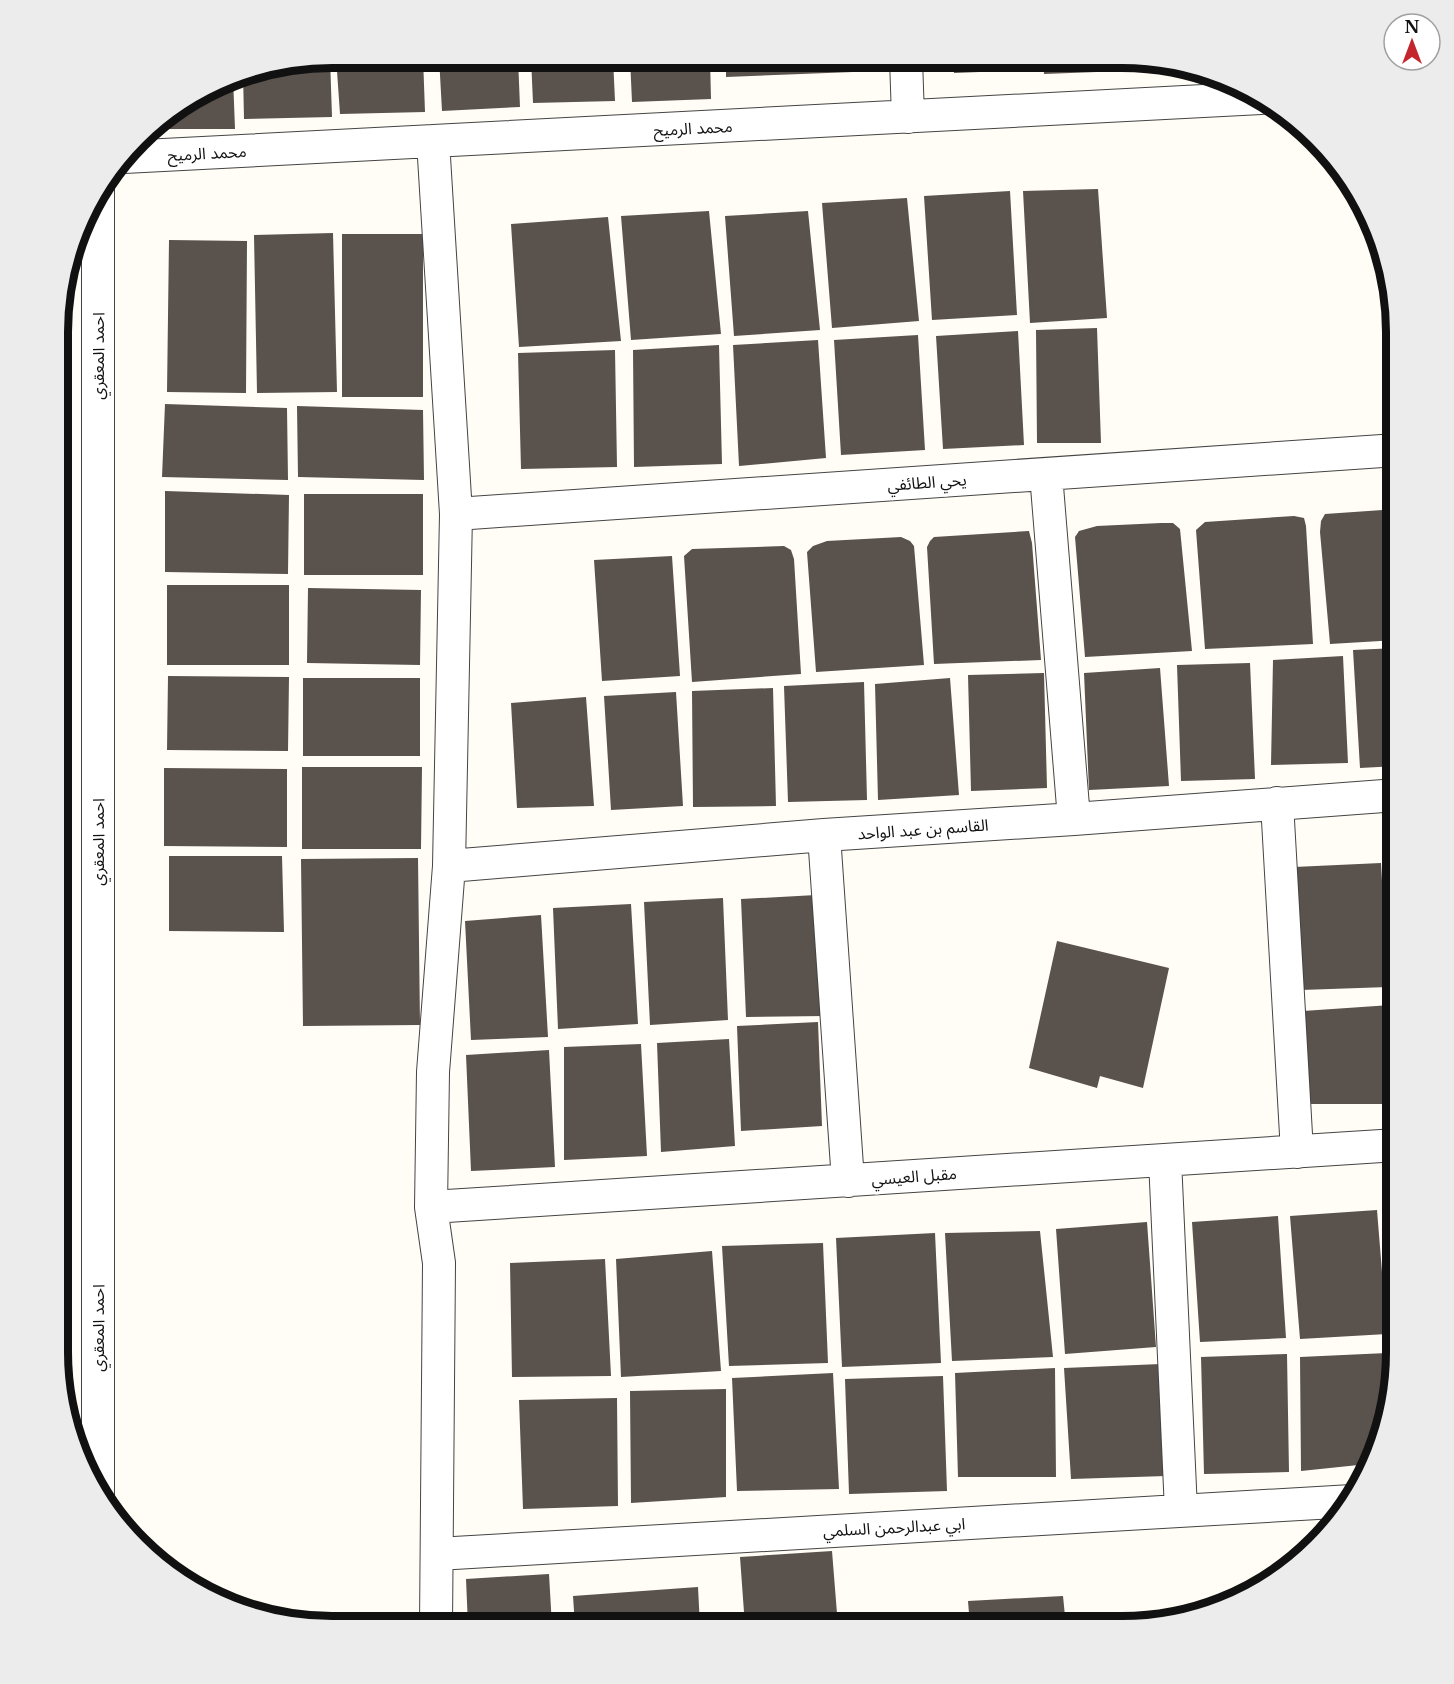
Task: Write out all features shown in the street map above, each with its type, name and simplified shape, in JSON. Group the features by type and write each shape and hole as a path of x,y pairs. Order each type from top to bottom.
{"street":[{"path":"906,68 908,117"},
{"name":"محمد الرميح","path":"133,157 1247,99"},
{"path":"433,141 456,514 448,866 434,1072 431,1207 439,1263 436,1616"},
{"name":"احمد المعقري","path":"98,209 98,1475"},
{"name":"يحي الطائفي","path":"456,514 1386,451"},
{"path":"1046,474 1074,819"},
{"name":"القاسم بن عبد الواحد","path":"448,866 824,835 1386,796"},
{"path":"1277,803 1297,1152"},
{"path":"824,835 848,1181"},
{"name":"مقبل العيسي","path":"431,1207 1386,1146"},
{"path":"1164,1161 1182,1510"},
{"name":"ابي عبدالرحمن السلمي","path":"437,1554 1340,1502"}],"building":[{"path":"330,68 332,117 244,119 243,83 263,76 297,70"},
{"path":"337,68 423,68 425,112 340,114"},
{"path":"440,68 518,68 520,107 442,111"},
{"path":"531,68 613,68 615,101 533,103"},
{"path":"630,68 710,68 711,99 632,102"},
{"path":"726,68 879,68 879,71 726,77"},
{"path":"954,68 1032,68 1032,70 954,73"},
{"path":"1044,68 1123,68 1123,71 1044,74"},
{"path":"233,87 235,129 162,129 199,103"},
{"path":"1098,189 1107,318 1030,323 1023,191"},
{"path":"1010,191 1017,315 932,320 924,196"},
{"path":"907,198 919,321 832,328 822,203"},
{"path":"709,211 721,334 631,340 621,216"},
{"path":"808,211 820,330 734,336 725,216"},
{"path":"608,217 621,341 519,347 511,224"},
{"path":"333,233 337,392 257,393 254,235"},
{"path":"342,234 423,234 423,397 342,397"},
{"path":"169,240 247,241 246,393 167,392"},
{"path":"1097,328 1101,443 1037,443 1036,330"},
{"path":"1018,331 1024,445 943,449 936,336"},
{"path":"918,335 925,450 841,455 834,340"},
{"path":"818,340 826,458 739,466 733,345"},
{"path":"719,345 722,464 634,467 633,350"},
{"path":"615,350 617,467 521,469 518,353"},
{"path":"165,404 287,408 288,480 162,477"},
{"path":"297,406 423,410 424,480 298,477"},
{"path":"165,491 289,495 288,574 165,572"},
{"path":"304,494 423,494 423,575 304,575"},
{"path":"1386,510 1386,641 1330,644 1320,532 1321,521 1325,514"},
{"path":"1294,516 1304,518 1306,526 1313,644 1205,649 1196,530 1205,522"},
{"path":"1173,523 1180,529 1192,651 1085,657 1075,537 1079,531 1097,526"},
{"path":"1029,531 1032,543 1041,660 934,664 927,547 930,541 934,537"},
{"path":"901,537 910,541 914,546 924,665 816,672 807,552 813,546 827,541"},
{"path":"784,546 791,550 794,559 801,674 692,682 684,556 692,549"},
{"path":"672,556 680,676 602,681 594,560"},
{"path":"167,585 289,585 289,665 167,665"},
{"path":"308,588 421,590 420,665 307,663"},
{"path":"1386,648 1386,767 1360,768 1353,650"},
{"path":"1343,656 1348,763 1271,765 1273,660"},
{"path":"1250,663 1255,779 1181,781 1177,665"},
{"path":"1160,668 1169,786 1089,790 1084,673"},
{"path":"1044,673 1047,788 971,791 968,675"},
{"path":"168,676 289,677 288,751 167,750"},
{"path":"303,678 420,678 420,756 303,756"},
{"path":"950,678 959,795 878,800 875,684"},
{"path":"864,682 867,800 788,802 784,686"},
{"path":"773,688 776,806 693,807 692,691"},
{"path":"676,692 683,806 611,810 604,696"},
{"path":"586,697 594,806 517,808 511,703"},
{"path":"302,767 422,767 421,849 302,849"},
{"path":"164,768 287,769 287,847 164,846"},
{"path":"169,856 282,856 284,932 169,931"},
{"path":"418,858 420,1025 303,1026 301,859"},
{"path":"1381,863 1386,987 1301,990 1294,867"},
{"path":"816,895 824,1016 746,1017 741,899"},
{"path":"723,898 728,1020 650,1025 644,902"},
{"path":"631,904 638,1024 558,1029 553,908"},
{"path":"541,915 548,1037 471,1040 465,921"},
{"path":"1057,941 1169,968 1143,1088 1100,1076 1097,1088 1029,1068"},
{"path":"1386,1005 1386,1104 1308,1104 1303,1011"},
{"path":"818,1022 822,1126 741,1131 737,1026"},
{"path":"729,1039 735,1146 661,1152 657,1043"},
{"path":"641,1044 647,1156 564,1160 564,1047"},
{"path":"549,1050 555,1167 471,1171 466,1055"},
{"path":"1377,1210 1386,1334 1300,1339 1290,1216"},
{"path":"1278,1216 1286,1338 1200,1342 1192,1222"},
{"path":"1147,1222 1156,1347 1065,1354 1056,1229"},
{"path":"1040,1231 1053,1357 952,1361 945,1233"},
{"path":"935,1233 941,1363 842,1367 836,1238"},
{"path":"823,1243 828,1363 729,1366 722,1246"},
{"path":"712,1251 721,1371 621,1377 616,1259"},
{"path":"605,1259 611,1376 512,1377 510,1263"},
{"path":"1386,1353 1384,1387 1378,1421 1361,1465 1301,1471 1300,1357"},
{"path":"1287,1354 1289,1472 1204,1474 1201,1357"},
{"path":"1161,1364 1166,1476 1071,1479 1064,1368"},
{"path":"1055,1368 1056,1477 958,1477 955,1373"},
{"path":"833,1373 839,1489 737,1491 732,1378"},
{"path":"943,1376 947,1491 849,1494 845,1379"},
{"path":"726,1389 726,1497 631,1503 630,1391"},
{"path":"617,1398 618,1506 523,1509 519,1400"},
{"path":"832,1551 837,1616 744,1616 740,1557"},
{"path":"549,1574 551,1616 468,1616 466,1579"},
{"path":"698,1587 699,1616 574,1616 573,1596"},
{"path":"1063,1596 1065,1616 969,1616 968,1601"}]}
